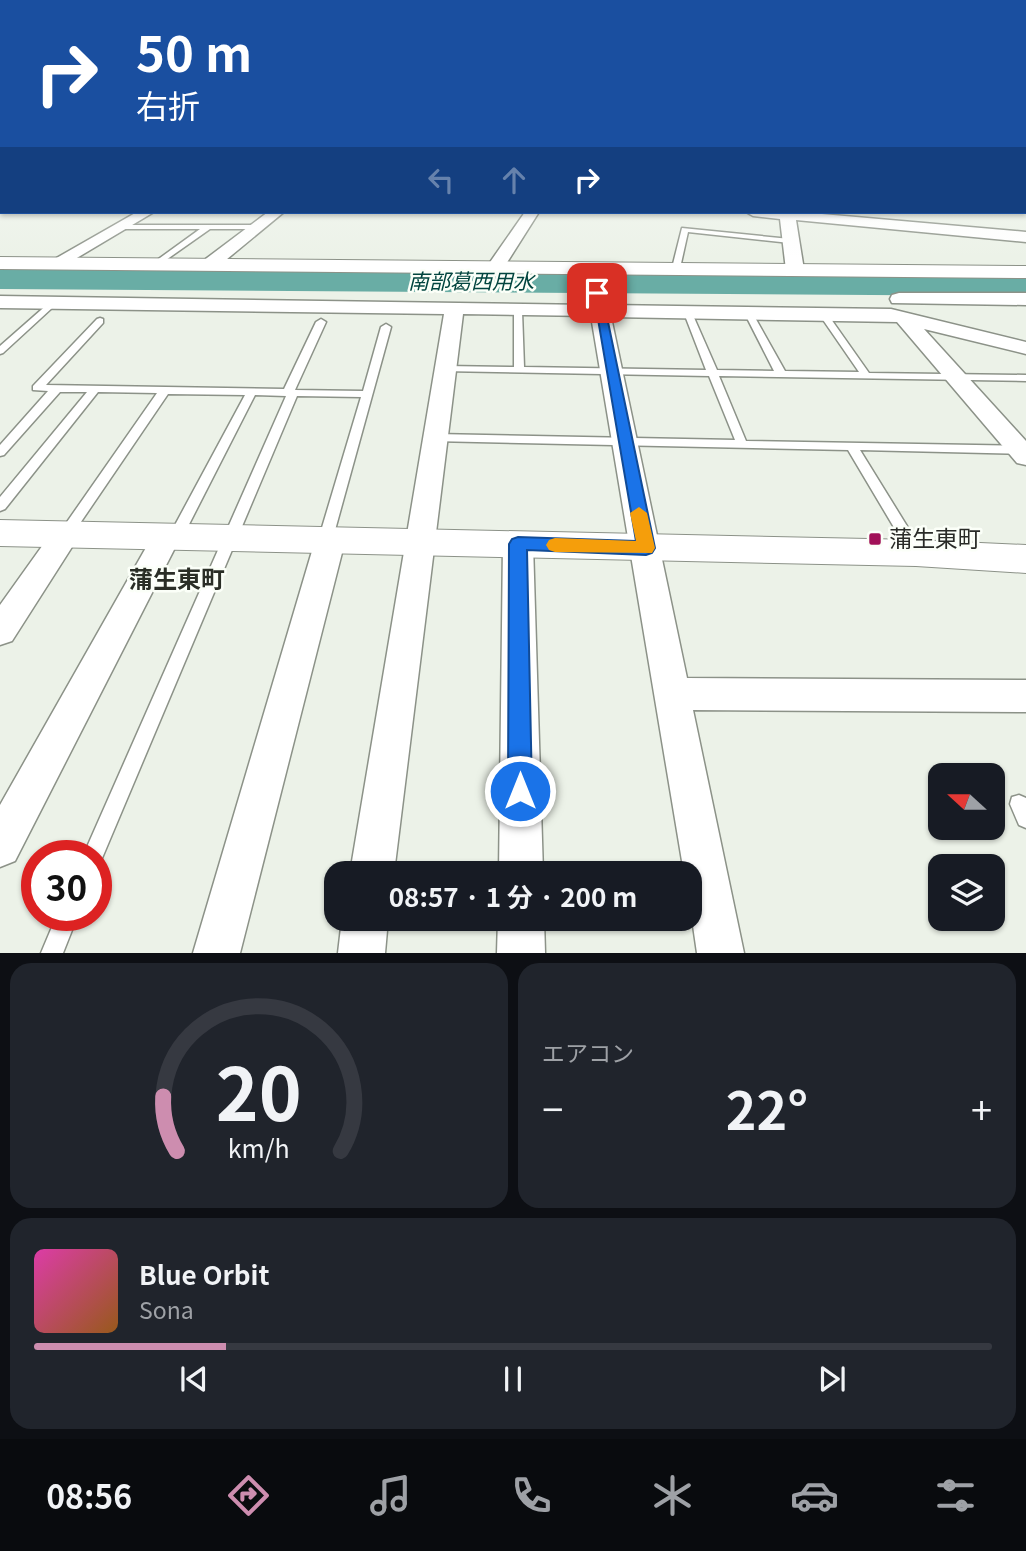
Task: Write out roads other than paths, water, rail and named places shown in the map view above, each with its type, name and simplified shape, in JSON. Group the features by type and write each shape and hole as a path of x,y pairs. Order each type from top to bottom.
{"street":[{"path":"54,264 143,214"},
{"path":"209,265 274,214"},
{"path":"495,268 531,214"},
{"path":"788,214 794,270"},
{"path":"798,214 1026,237"},
{"path":"0,263 495,268 596,287 688,313 903,317 1026,348"},
{"path":"0,302 518,311 596,287 676,268 1026,272"},
{"path":"596,287 722,953"},
{"path":"1026,299 899,299 904,305 1026,335"},
{"path":"374,861 454,309"},
{"path":"903,317 1024,452"},
{"path":"0,533 916,553 1026,559"},
{"path":"0,631 65,536"},
{"path":"0,846 170,538"},
{"path":"216,953 327,541"},
{"path":"518,544 521,861"},
{"path":"671,694 1026,696"},
{"path":"361,953 364,931"},
{"path":"521,931 522,953"}],"lane":[{"path":"120,227 255,227"},
{"path":"156,265 209,227"},
{"path":"676,268 685,230 790,241"},
{"path":"0,351 49,306"},
{"path":"518,311 519,370"},
{"path":"688,313 741,444"},
{"path":"749,313 781,374"},
{"path":"823,314 866,375"},
{"path":"100,321 37,388 367,394"},
{"path":"100,840 321,322"},
{"path":"327,541 386,327"},
{"path":"446,369 1026,378"},
{"path":"0,452 57,388"},
{"path":"0,506 95,389"},
{"path":"65,536 165,390"},
{"path":"170,538 251,393"},
{"path":"436,438 1024,452"},
{"path":"851,446 916,553"},
{"path":"52,953 61,931"}],"waterway":[{"name":"南部葛西用水","path":"0,279 1026,286"}],"place":[{"name":"蒲生東町","path":"875,539"}],"district":[{"name":"蒲生東町","path":"177,580"}]}
